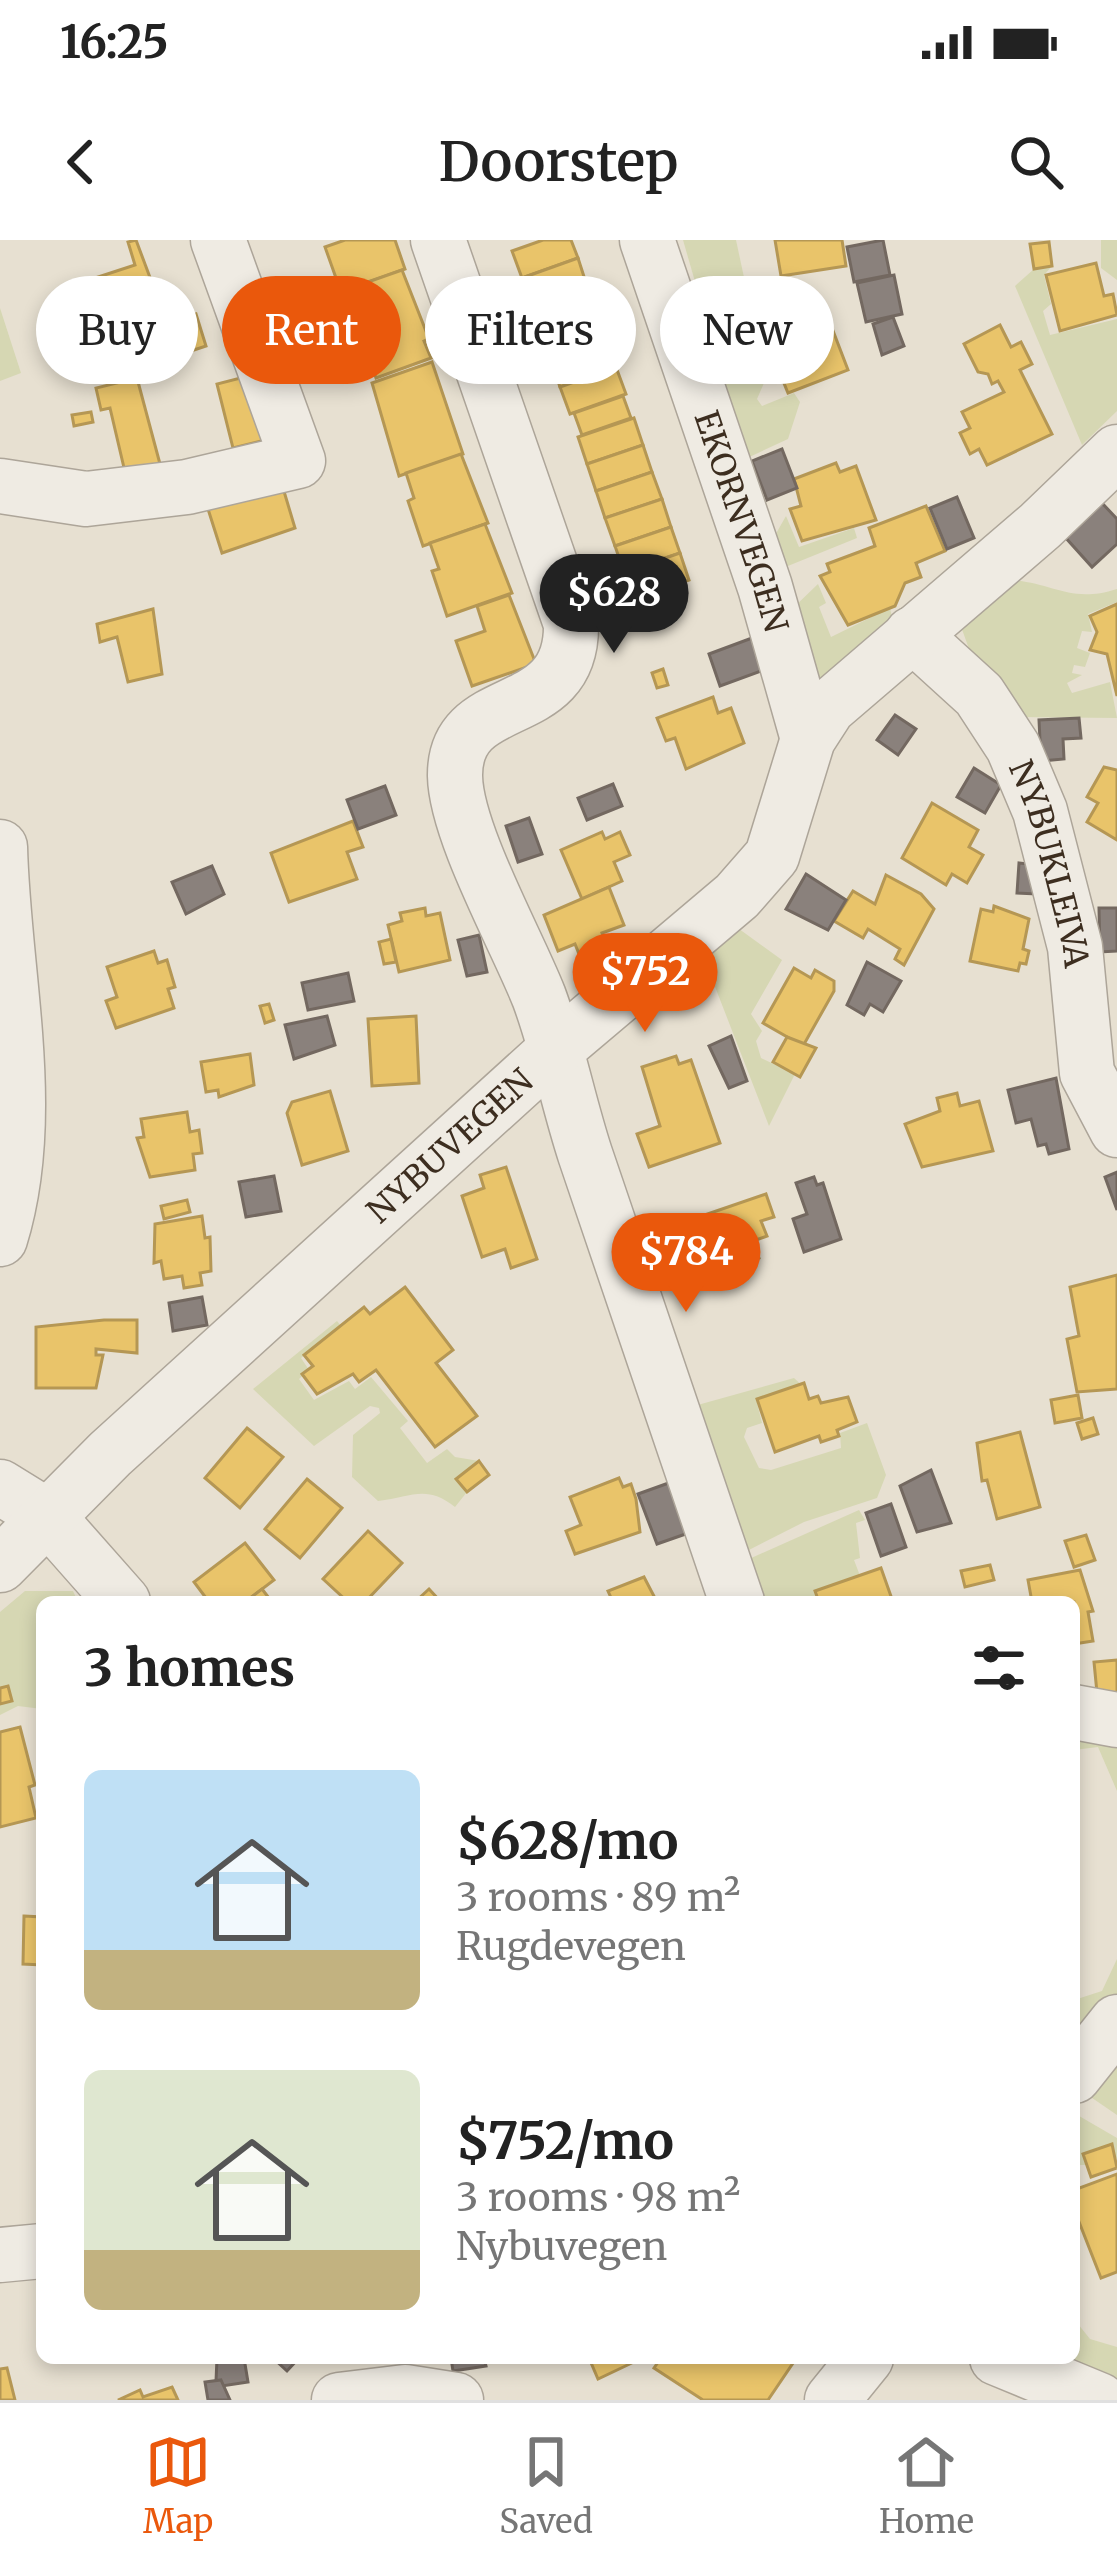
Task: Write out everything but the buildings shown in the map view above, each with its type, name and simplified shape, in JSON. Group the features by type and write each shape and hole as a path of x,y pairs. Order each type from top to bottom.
{"street":[{"path":"0,486 86,499 187,487 298,461 218,240"},
{"path":"438,240 571,624 572,642 559,676 547,689 483,719 466,737 455,779 499,911 556,1050 572,1116 735,1596"},
{"name":"EKORNVEGEN","path":"647,240 754,552 808,739"},
{"name":"NYBUVEGEN","path":"0,1565 47,1516 556,1050 737,896 772,856 808,739 828,708 1095,478 1117,452"},
{"name":"NYBUKLEIVA","path":"913,634 979,695 1013,747 1031,790 1051,842 1075,947 1087,1073 1117,1130"},
{"path":"0,847 16,1071 16,1142 0,1239"},
{"path":"0,1487 47,1516 118,1596"},
{"path":"1080,1713 1117,1720"},
{"path":"1080,2068 1117,2022"},
{"path":"0,2255 36,2252"},
{"path":"832,2400 861,2364"},
{"path":"1012,2364 1100,2400"},
{"path":"339,2400 404,2392 456,2400"}],"green space":[{"path":"683,240 736,240 744,276 693,276"},
{"path":"1101,240 1117,240 1117,280 1101,268"},
{"path":"1052,266 1044,275 1051,304 1043,311 1050,335 1117,319 1117,411 1082,445 1015,286 1034,269"},
{"path":"0,308 21,373 0,381"},
{"path":"722,384 764,384 757,399 762,406 794,393 800,402 788,439 745,459"},
{"path":"786,516 799,547 854,528 857,538 778,570 769,546"},
{"path":"1003,580 1072,593 1117,589 1117,602 1088,614 1092,632 1082,631 1077,648 1090,653 1085,667 1074,665 1072,673 1082,675 1067,683 1072,693 1110,682 1117,718 1018,717 973,660 959,621"},
{"path":"818,584 826,603 819,607 831,637 890,608 893,622 812,687 790,611"},
{"path":"735,926 782,960 751,1014 762,1031 756,1041 761,1058 795,1074 769,1126 707,966 719,938"},
{"path":"337,1321 342,1327 301,1358 309,1370 299,1379 314,1400 349,1381 355,1389 371,1377 408,1421 400,1428 427,1463 447,1449 455,1457 479,1461 457,1479 467,1492 455,1507 427,1494 378,1501 352,1477 353,1435 380,1413 379,1408 370,1406 314,1446 253,1389"},
{"path":"794,1378 805,1388 757,1403 762,1423 747,1428 744,1437 759,1468 771,1470 841,1448 840,1433 867,1423 886,1475 877,1498 804,1522 745,1552 749,1559 859,1510 865,1520 856,1523 860,1558 854,1560 862,1581 838,1596 753,1596 694,1406"},
{"path":"25,1591 73,1591 75,1596 36,1596 36,1708 18,1706 0,1715 0,1612"},
{"path":"1080,1726 1117,1729 1117,1791 1098,1747 1080,1749"},
{"path":"1117,1959 1117,1995 1080,2037 1080,1998 1102,1991"},
{"path":"1117,2042 1117,2115 1080,2088"},
{"path":"1080,2116 1117,2138 1117,2160 1112,2145 1084,2154 1087,2165 1080,2165"},
{"path":"1080,2326 1090,2339 1117,2347 1117,2386 1050,2364 1080,2364"}]}
